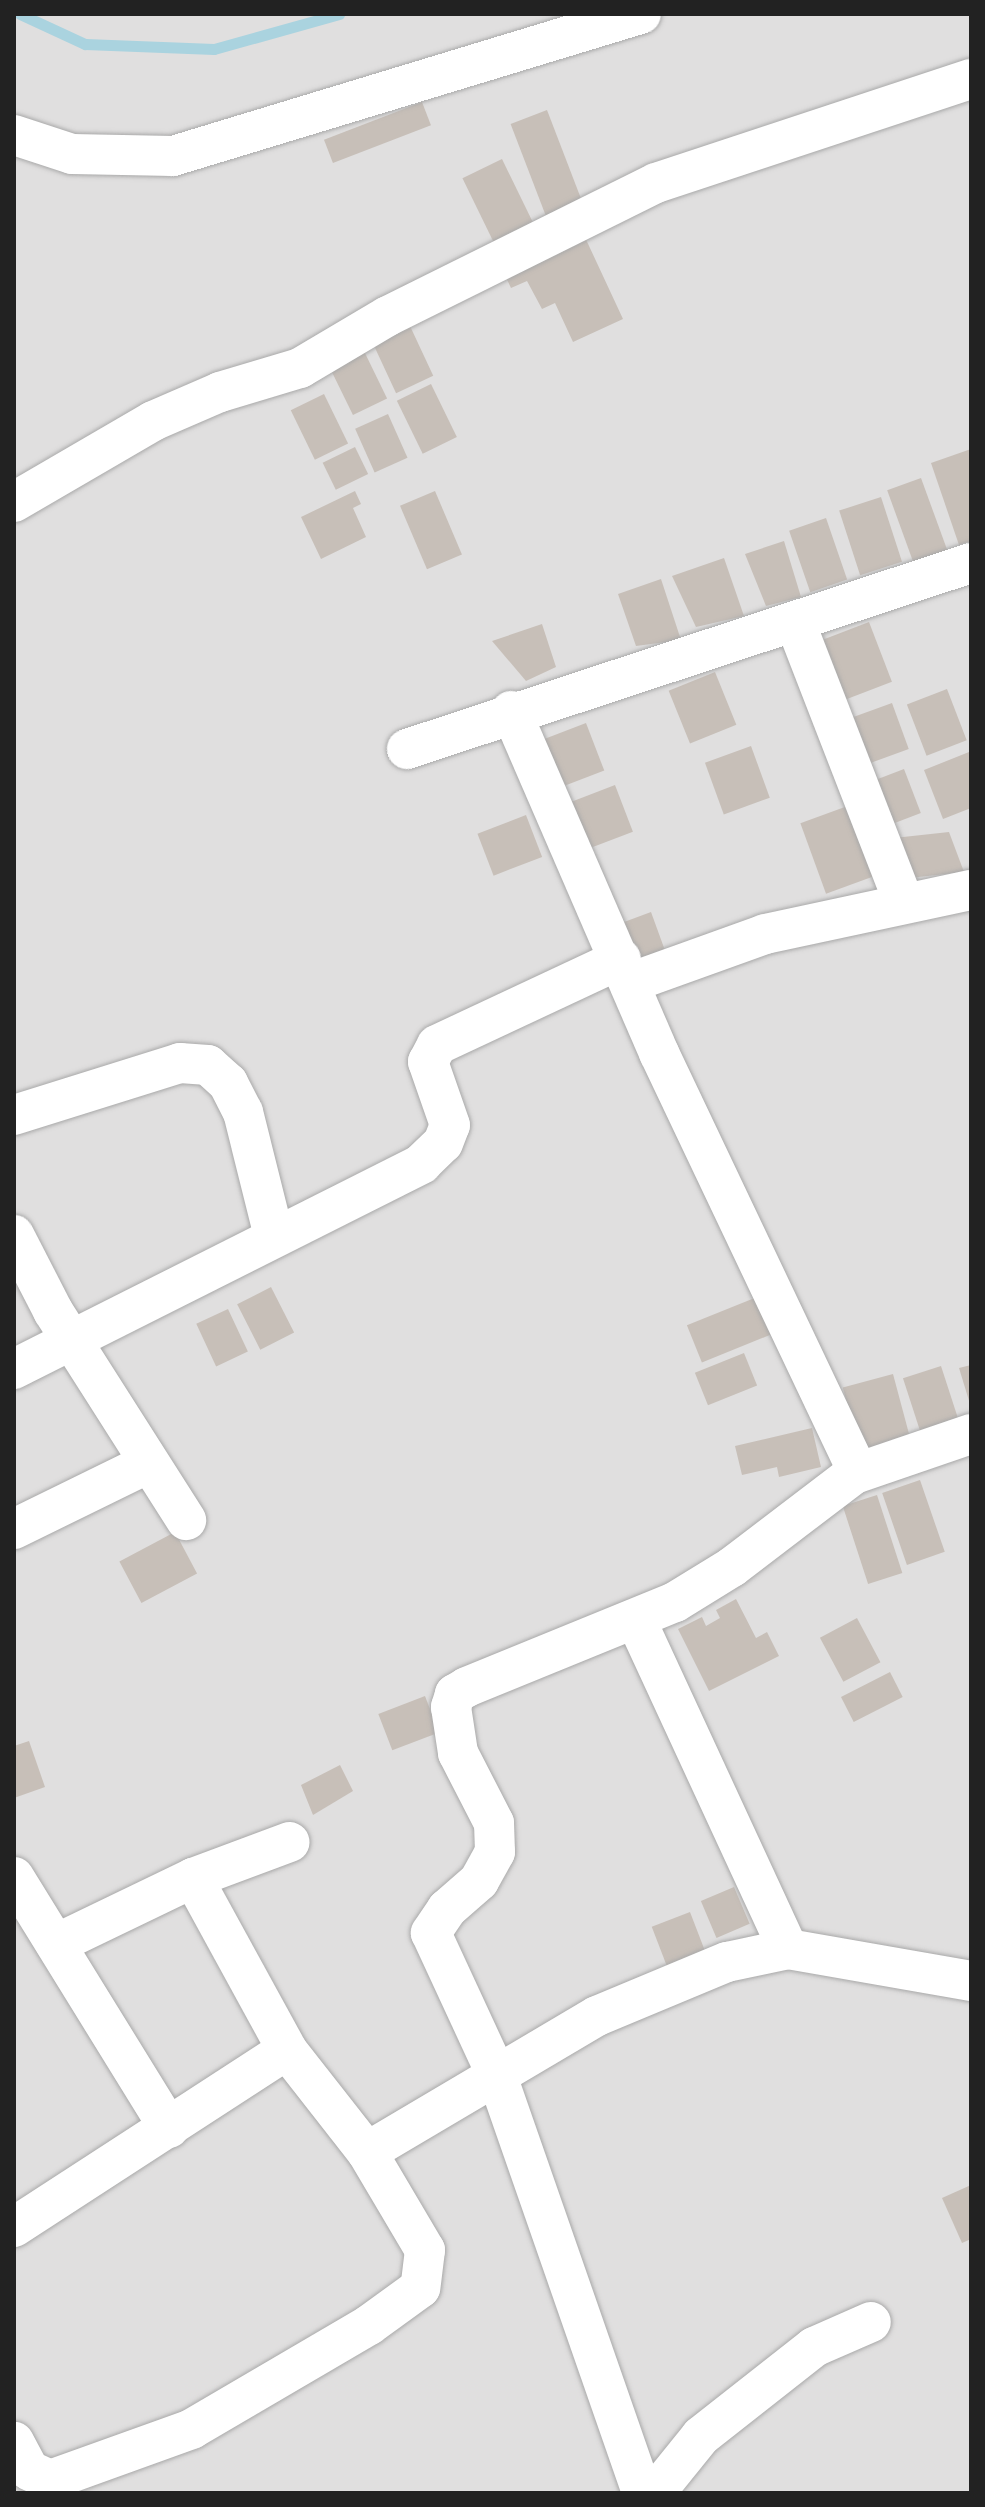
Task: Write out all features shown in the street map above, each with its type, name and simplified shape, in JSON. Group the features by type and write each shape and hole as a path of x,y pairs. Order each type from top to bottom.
{"street":[{"path":"16,140 72,154 173,156 641,14"},
{"path":"14,502 153,421 220,392 300,368 388,316 656,183 971,79"},
{"path":"407,749 511,711 971,563"},
{"path":"795,622 904,903"},
{"path":"511,711 659,1053 846,1448 854,1474"},
{"path":"14,1369 421,1164 443,1143 450,1125 428,1062 437,1045 626,971 765,934 971,890"},
{"path":"14,1115 180,1063 208,1065 228,1083 243,1112 274,1236"},
{"path":"14,1235 70,1340 186,1520"},
{"path":"642,2493 497,2076 431,1933 447,1909 479,1881 495,1852 494,1823 458,1753 451,1707 455,1694 636,1620 732,1567 854,1474 971,1434"},
{"path":"14,1529 149,1463"},
{"path":"636,1620 788,1949"},
{"path":"56,1944 193,1878 290,1842"},
{"path":"14,1877 169,2128"},
{"path":"14,2442 29,2470 50,2480 79,2473 192,2429 369,2325 420,2288 425,2250 367,2152 287,2050 193,1878"},
{"path":"367,2152 597,2016 727,1962 788,1949 971,1981"},
{"path":"14,2227 287,2050"},
{"path":"655,2493 701,2436 814,2347 871,2322"}],"shaded area":[{"path":"14,14 971,14 971,2493 14,2493"}],"building":[{"path":"422,102 431,125 333,163 324,140"},
{"path":"547,110 582,201 546,215 511,124"},
{"path":"502,159 534,224 494,243 462,178"},
{"path":"583,233 623,319 573,342 555,303 542,309 527,281 511,288 503,271"},
{"path":"410,326 433,376 396,393 373,343"},
{"path":"363,349 387,398 353,415 329,366"},
{"path":"431,384 457,437 423,454 397,401"},
{"path":"324,394 348,443 315,460 291,410"},
{"path":"388,414 408,458 375,472 355,429"},
{"path":"355,447 368,474 336,490 323,463"},
{"path":"971,449 971,541 959,545 931,463"},
{"path":"921,478 947,550 914,563 887,490"},
{"path":"355,491 361,504 353,508 366,537 321,559 301,517"},
{"path":"435,491 462,555 427,569 400,506"},
{"path":"881,497 902,562 860,575 839,511"},
{"path":"826,518 847,579 810,592 789,531"},
{"path":"784,541 801,597 766,606 745,554"},
{"path":"724,558 744,616 696,627 672,576"},
{"path":"661,579 681,640 636,646 618,594"},
{"path":"869,622 892,682 836,703 813,644"},
{"path":"542,624 556,667 526,681 492,641"},
{"path":"715,672 736,725 690,744 669,691"},
{"path":"947,689 967,740 927,756 907,704"},
{"path":"892,703 909,749 860,767 843,721"},
{"path":"586,723 604,771 561,787 543,739"},
{"path":"751,746 770,798 724,814 705,763"},
{"path":"969,752 971,808 943,819 924,770"},
{"path":"904,769 921,813 880,829 863,785"},
{"path":"615,785 633,832 580,852 562,805"},
{"path":"853,804 879,874 826,894 800,823"},
{"path":"526,815 542,857 494,876 477,834"},
{"path":"949,832 964,872 909,878 894,838"},
{"path":"651,912 667,956 642,971 616,925"},
{"path":"271,1287 294,1332 260,1350 237,1304"},
{"path":"762,1295 777,1332 702,1362 687,1325"},
{"path":"228,1309 248,1352 216,1366 196,1324"},
{"path":"744,1353 757,1385 708,1405 695,1373"},
{"path":"971,1365 971,1404 970,1404 959,1368"},
{"path":"941,1366 958,1419 920,1432 903,1378"},
{"path":"893,1374 910,1439 860,1452 843,1387"},
{"path":"812,1428 821,1467 779,1477 777,1467 742,1475 735,1446"},
{"path":"920,1480 945,1552 907,1565 882,1493"},
{"path":"877,1495 902,1573 868,1584 843,1506"},
{"path":"175,1532 197,1573 141,1603 119,1562"},
{"path":"736,1599 756,1638 767,1632 779,1656 709,1691 678,1629 702,1617 706,1626 720,1618 716,1610"},
{"path":"857,1618 880,1662 843,1682 820,1638"},
{"path":"890,1672 903,1697 854,1722 841,1697"},
{"path":"425,1696 439,1732 392,1750 378,1714"},
{"path":"29,1741 45,1787 14,1798 14,1746"},
{"path":"340,1765 353,1791 313,1815 301,1785"},
{"path":"734,1887 750,1924 716,1938 701,1901"},
{"path":"690,1912 706,1953 667,1968 652,1927"},
{"path":"971,2185 971,2239 962,2243 942,2198"}],"waterway":[{"path":"20,14 85,44 214,49 339,14"}]}
